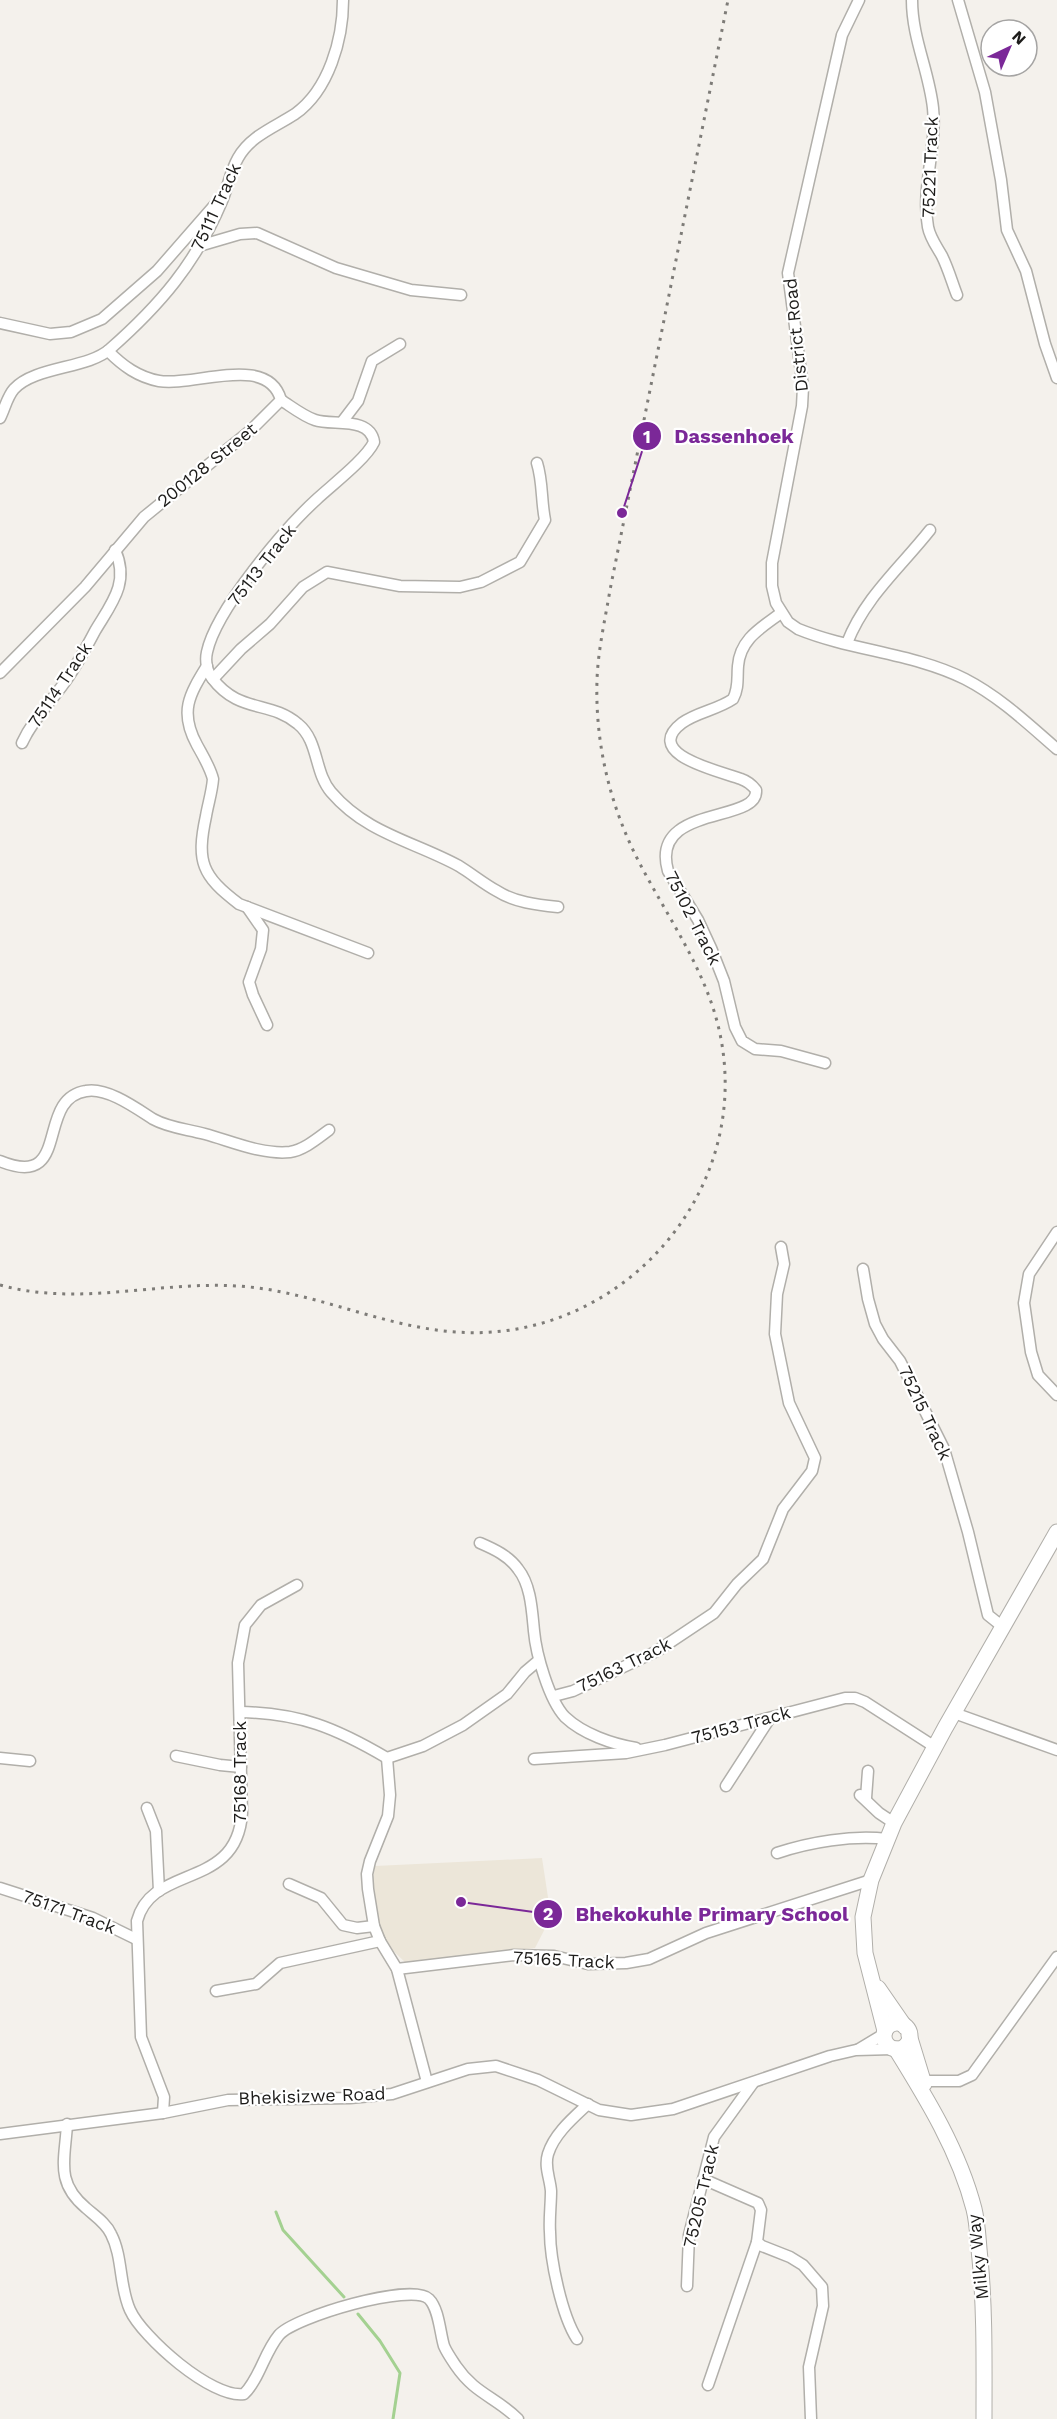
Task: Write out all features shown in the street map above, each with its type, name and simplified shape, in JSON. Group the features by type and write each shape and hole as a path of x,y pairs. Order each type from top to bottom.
{"street":[{"name":"75111 Track","path":"108,351 170,290 186,269 222,200 238,157 254,140 296,113 312,98 325,77 341,34 343,0"},
{"name":"District Road","path":"781,613 774,595 772,563 800,424 803,387 788,273 842,35 859,0"},
{"name":"75221 Track","path":"912,0 915,36 929,83 933,110 934,136 927,192 927,224 930,236 943,257 957,295"},
{"path":"958,0 985,92 1001,180 1007,230 1026,271 1045,344 1057,378"},
{"path":"0,323 50,334 71,332 102,319 157,272 217,201 222,200"},
{"path":"199,246 240,234 257,233 336,268 411,290 461,295"},
{"path":"0,418 9,397 20,384 108,351 124,366 141,376 158,380 174,382 239,374 251,375 271,383 278,389 281,400 315,420 342,422 358,401 372,361 400,344"},
{"name":"200128 Street","path":"0,673 85,587 115,550 158,505 251,430 281,400"},
{"name":"75113 Track","path":"247,907 223,892 207,872 202,861 200,848 213,779 189,728 186,710 207,666 206,658 211,641 246,580 307,509 372,446 374,438 364,428 342,422"},
{"path":"213,679 241,649 270,624 303,587 327,572 400,586 460,587 481,582 520,561 545,520 542,504 542,478 537,463"},
{"path":"848,643 855,624 867,604 930,530"},
{"name":"75114 Track","path":"22,742 38,715 77,665 116,596 121,565 115,550"},
{"path":"781,613 798,629 911,661 964,679 1018,715 1057,748"},
{"name":"75102 Track","path":"781,613 746,641 738,664 738,686 733,699 680,724 672,740 672,745 677,752 688,760 743,780 756,790 754,799 735,809 677,831 667,842 665,854 668,871 698,920 711,948 724,981 735,1027 742,1041 755,1049 781,1051 825,1062"},
{"path":"207,666 213,679 231,697 250,706 280,712 304,729 311,741 324,781 354,815 383,834 459,866 506,896 558,907"},
{"path":"247,907 368,953"},
{"path":"247,907 263,930 261,949 249,982 267,1025"},
{"path":"0,1161 27,1169 36,1164 50,1146 59,1110 66,1101 86,1091 96,1091 129,1103 165,1125 276,1152 298,1150 329,1130"},
{"path":"1057,1232 1029,1274 1024,1303 1031,1352 1038,1375 1057,1395"},
{"name":"75163 Track","path":"643,1749 610,1742 581,1728 565,1716 554,1696 573,1691 636,1661 690,1630 714,1613 737,1584 763,1559 783,1509 812,1471 815,1458 789,1403 775,1334 777,1294 784,1264 781,1247"},
{"name":"75215 Track","path":"863,1269 875,1324 900,1361 944,1449 968,1532 988,1615 991,1620 1003,1627"},
{"name":"Milky Way","path":"885,2033 865,1953 863,1917 871,1880 894,1823 1057,1532"},
{"path":"480,1543 505,1556 518,1568 524,1580 529,1597 538,1661 554,1696"},
{"name":"75168 Track","path":"164,2113 164,2097 141,2037 136,1939 140,1910 145,1902 159,1891 220,1861 239,1838 242,1823 238,1663 245,1625 261,1605 297,1585"},
{"path":"240,1712 285,1716 331,1728 349,1735 387,1758 423,1746 463,1725 507,1694 525,1672 538,1661"},
{"name":"75153 Track","path":"534,1759 626,1753 845,1698 855,1698 865,1702 935,1747"},
{"path":"954,1713 1057,1750"},
{"path":"726,1786 751,1751 770,1718"},
{"path":"176,1755 220,1765 241,1767"},
{"path":"0,1758 30,1761"},
{"path":"387,1758 390,1796 388,1816 368,1869 368,1889 374,1926 397,1969 426,2082"},
{"path":"868,1771 863,1796 879,1813 894,1823"},
{"path":"147,1808 156,1831 159,1891"},
{"path":"777,1853 791,1848 846,1839 871,1837 887,1839"},
{"name":"75165 Track","path":"397,1969 514,1955 554,1956 588,1964 626,1963 649,1959 706,1933 871,1880"},
{"path":"289,1884 321,1899 343,1925 357,1928 374,1926"},
{"name":"75171 Track","path":"0,1888 93,1918 136,1939"},
{"path":"216,1990 256,1984 280,1963 380,1941"},
{"path":"923,2081 959,2081 972,2075 1057,1957"},
{"name":"Milky Way","path":"874,1983 907,2031 930,2104"},
{"path":"896,2024 907,2031 907,2044 894,2049 885,2042 885,2033 896,2024"},
{"name":"Bhekisizwe Road","path":"856,2050 885,2033"},
{"name":"Milky Way","path":"894,2049 930,2104 951,2146 974,2210 982,2283 984,2419"},
{"name":"Bhekisizwe Road","path":"0,2134 164,2113 228,2100 350,2098 392,2094 468,2069 496,2066 538,2080 599,2110 631,2115 673,2109 830,2056 856,2050 894,2049"},
{"name":"75205 Track","path":"687,2286 689,2235 714,2137 753,2083"},
{"path":"577,2339 565,2315 553,2258 549,2234 551,2188 546,2165 549,2152 559,2134 588,2104"},
{"path":"67,2124 64,2174 67,2185 75,2199 97,2216 111,2234 125,2297 136,2322 191,2374 217,2388 237,2395 244,2394 254,2381 279,2335 304,2319 358,2302 422,2294 433,2306 445,2349 469,2384 510,2411 518,2419"},
{"path":"703,2179 758,2203 761,2210 757,2242 708,2385"},
{"path":"757,2242 803,2265 822,2287 823,2306 809,2367 811,2419"}],"shaded area":[{"path":"542,1858 551,1917 535,1948 408,1965 385,1943 378,1931 372,1887 375,1866"}],"waterway":[{"path":"276,2212 283,2230 344,2297"},
{"path":"358,2314 380,2341 400,2373 393,2419"}],"railway":[{"path":"0,1285 59,1294 89,1294 207,1285 237,1286 292,1294 428,1329 456,1332 514,1329 569,1314 618,1287 659,1250 692,1205 715,1154 725,1098 721,1039 715,1015 698,970 639,862 612,797 599,728 597,680 600,646 610,590 728,0"}],"place":[{"name":"Dassenhoek","path":"622,513"},
{"name":"Bhekokuhle Primary School","path":"461,1902"}]}
